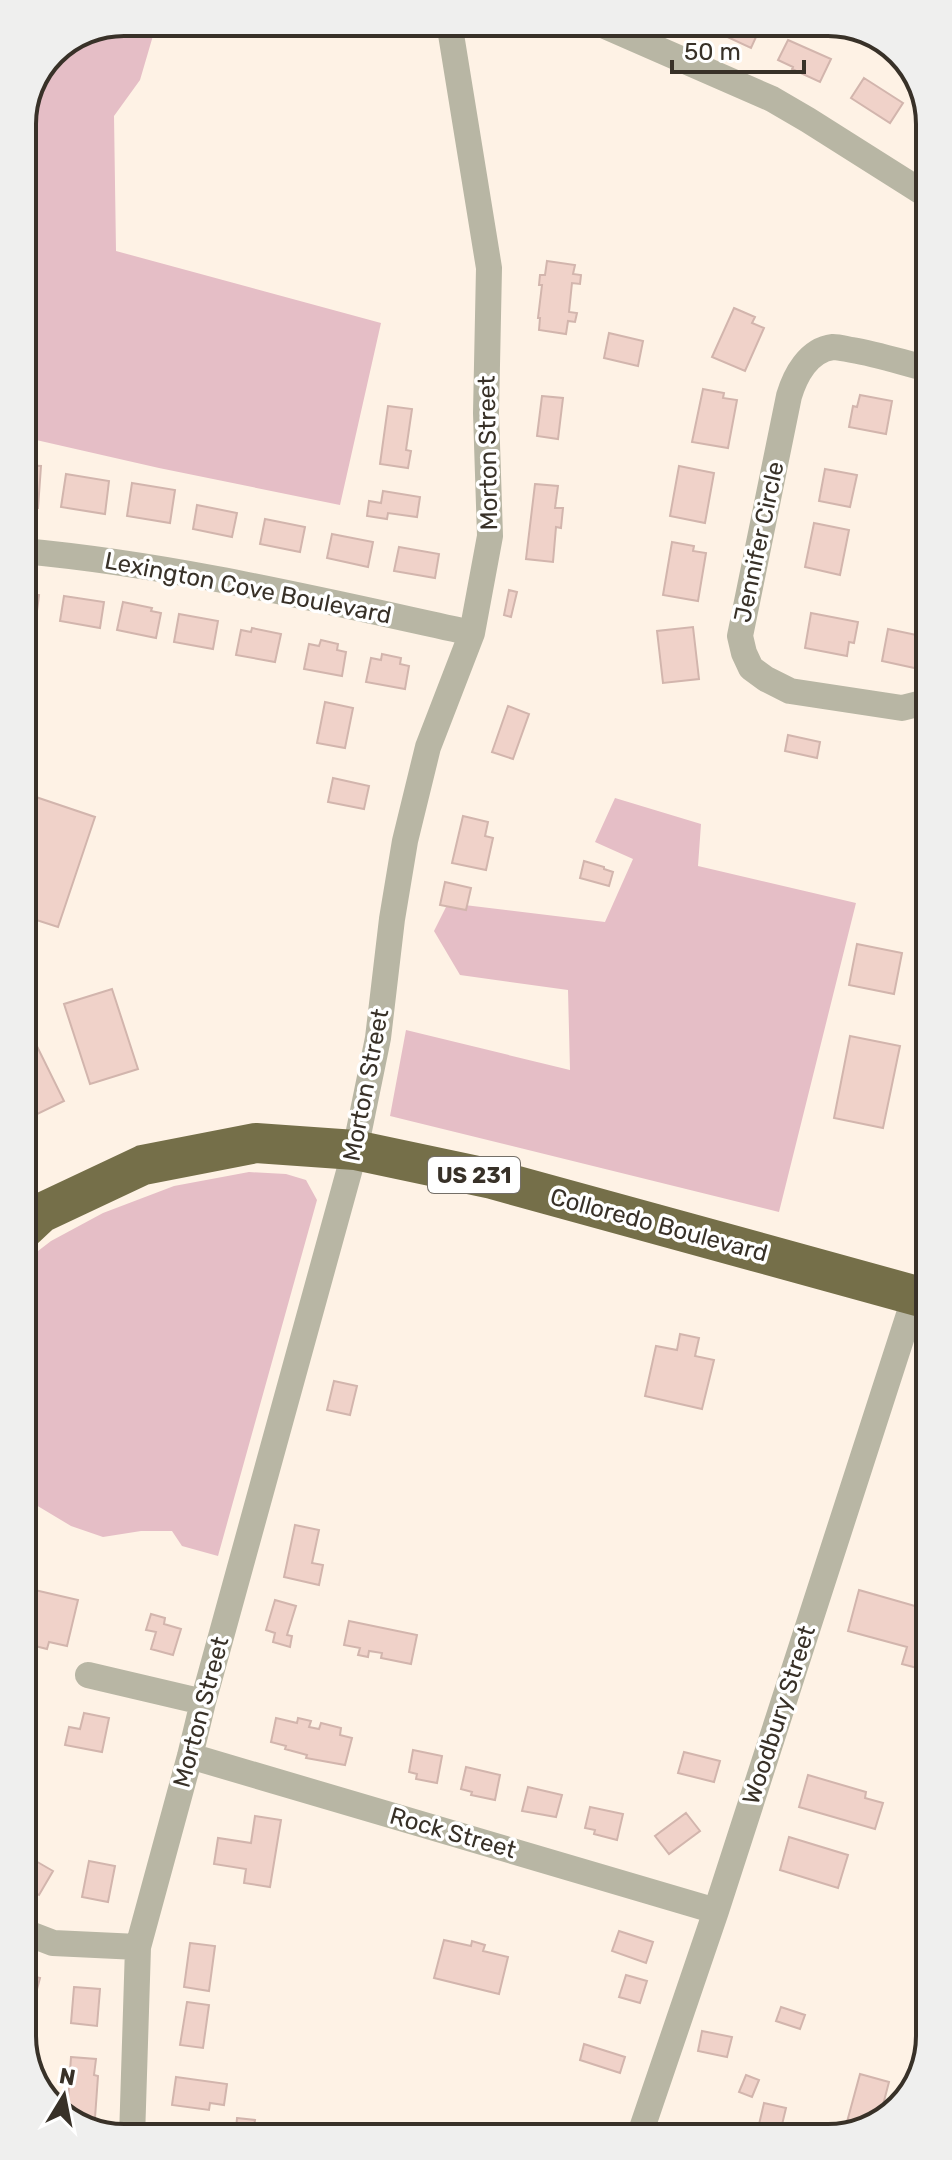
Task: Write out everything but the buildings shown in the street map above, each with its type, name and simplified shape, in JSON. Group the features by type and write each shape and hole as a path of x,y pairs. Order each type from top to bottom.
{"highway":[{"name":"Colloredo Boulevard","path":"36,1218 143,1165 256,1143 355,1150 492,1179 916,1297"}],"street":[{"name":"Morton Street","path":"132,2124 138,1947 355,1150 378,1038 405,841 428,747 472,633 490,536 486,413 489,268 451,36"},
{"path":"628,36 772,99 916,188"},
{"name":"Jennifer Circle","path":"916,366 833,347 819,352 795,377 740,636 751,668 790,691 902,708 916,704"},
{"name":"Lexington Cove Boulevard","path":"36,552 163,569 472,633"},
{"name":"Woodbury Street","path":"643,2124 916,1313"},
{"path":"88,1675 203,1702"},
{"name":"Rock Street","path":"190,1756 716,1911"},
{"path":"36,1936 53,1943 138,1947"}],"shaded area":[{"path":"124,36 153,36 140,80 114,116 116,251 381,323 340,505 36,440 36,118 39,101 54,70 66,58 90,43"},
{"path":"615,798 701,824 698,866 856,903 779,1212 390,1116 406,1030 570,1070 568,990 460,975 434,931 448,903 605,922 633,859 595,842"},
{"path":"249,1172 286,1174 306,1180 317,1200 218,1556 182,1546 172,1531 141,1531 103,1537 71,1526 36,1505 36,1253 103,1213 174,1186"}]}
